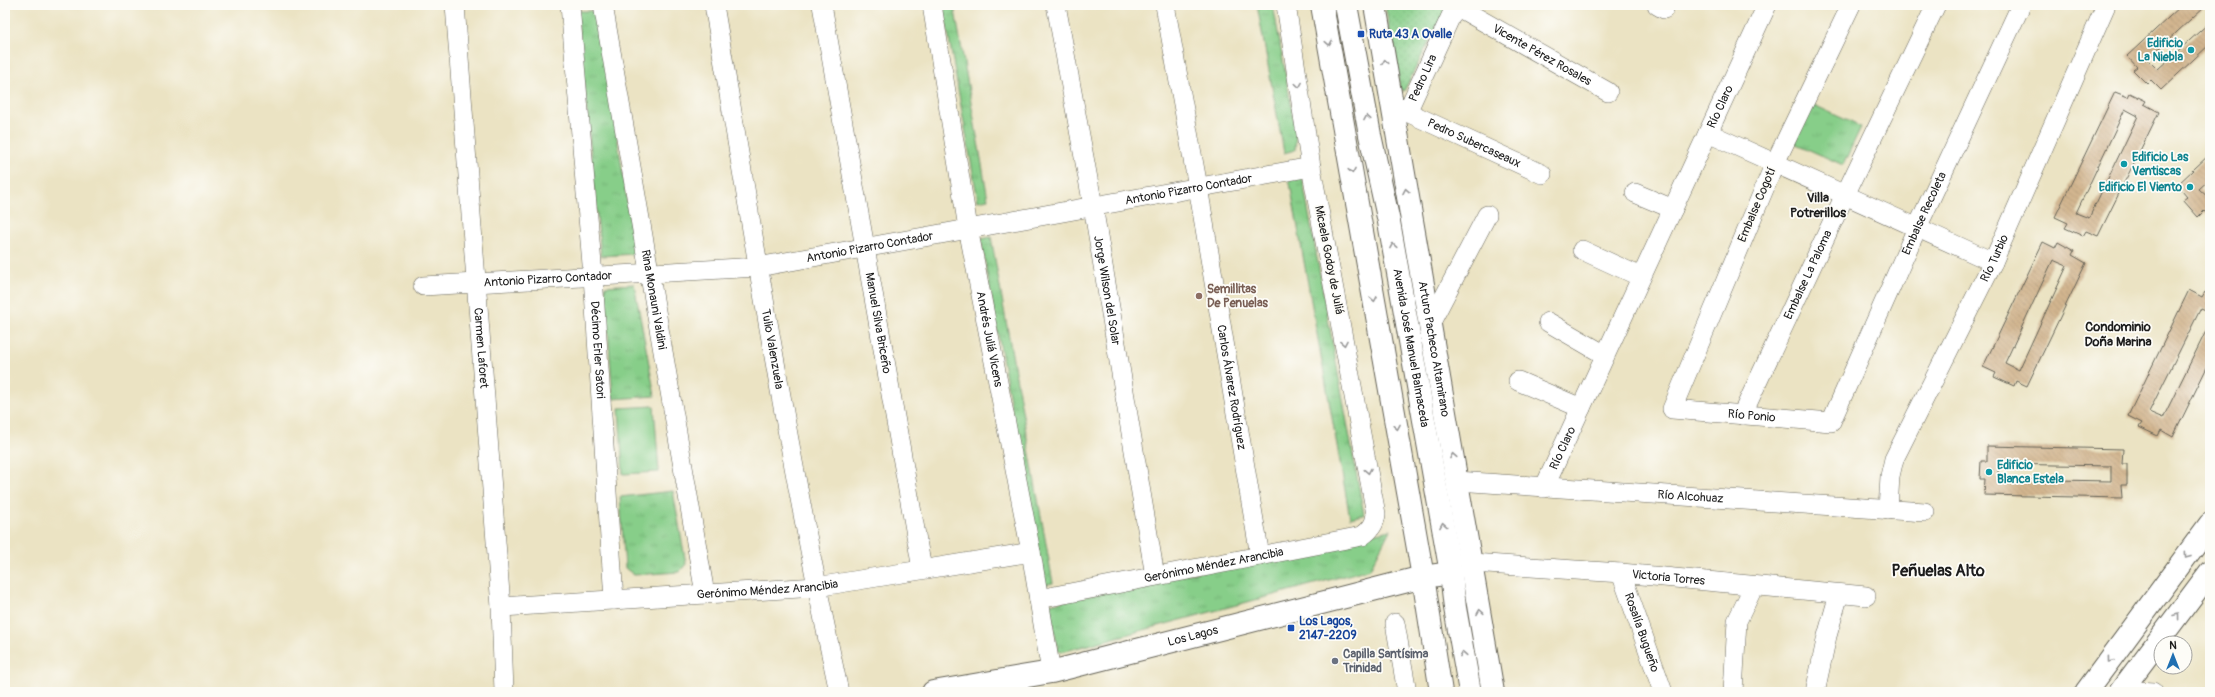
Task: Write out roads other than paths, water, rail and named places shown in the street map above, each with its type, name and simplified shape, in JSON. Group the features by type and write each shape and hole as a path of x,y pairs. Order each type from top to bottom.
{"main road":[{"path":"1322,5 1423,577 1441,692"},
{"name":"Avenida José Manuel Balmaceda","path":"1346,5 1370,135 1389,222 1451,572 1455,608 1470,692"},
{"name":"Arturo Pacheco Altamirano","path":"1375,5 1386,64 1398,108 1429,326 1472,563 1493,692"},
{"path":"2086,692 2210,524"},
{"name":"Los Lagos","path":"933,692 995,687 1423,577 1451,572"},
{"path":"2121,691 2210,572"}],"street":[{"name":"Décimo Erler Satori","path":"570,5 593,276 614,600"},
{"name":"Rina Monauni Valdini","path":"603,5 705,594"},
{"name":"Tulio Valenzuela","path":"714,5 758,267 816,587 839,692"},
{"name":"Manuel Silva Briceño","path":"822,5 922,569"},
{"name":"Andrés Juliá Vicens","path":"932,5 968,228 1031,552 1051,672"},
{"name":"Jorge Wilson del Solar","path":"1056,5 1093,206 1155,576"},
{"name":"Carlos Álvarez Rodríguez","path":"1165,5 1198,187 1260,556"},
{"name":"Micaela Godoy de Juliá","path":"1286,5 1311,167 1376,514"},
{"name":"Pedro Lira","path":"1398,108 1456,5"},
{"name":"Vicente Pérez Rosales","path":"1456,5 1608,92"},
{"name":"Río Claro","path":"1544,488 1767,5"},
{"name":"Embalse Cogotí","path":"1672,409 1775,163 1851,5"},
{"name":"Embalse La Paloma","path":"1742,415 1936,5"},
{"name":"Embalse Recoleta","path":"1831,422 1917,228 2021,5"},
{"name":"Río Turbio","path":"1888,510 1890,476 1894,459 1993,262 2106,5"},
{"name":"Carmen Laforet","path":"454,6 501,607 504,692"},
{"name":"Pedro Subercaseaux","path":"1398,108 1542,174"},
{"path":"1708,133 1993,262"},
{"name":"Antonio Pizarro Contador","path":"423,286 758,267 1311,167"},
{"path":"1635,193 1673,209"},
{"path":"1429,326 1487,215"},
{"path":"1582,250 1641,278"},
{"path":"1548,322 1605,355"},
{"path":"1518,381 1581,408"},
{"name":"Río Ponio","path":"1672,409 1831,422"},
{"name":"Río Alcohuaz","path":"1457,481 1544,488 1925,512"},
{"name":"Gerónimo Méndez Arancibia","path":"1039,599 1362,536 1373,527 1376,514"},
{"name":"Gerónimo Méndez Arancibia","path":"501,607 816,587 1031,552"},
{"name":"Victoria Torres","path":"1472,563 1621,573 1866,596"},
{"name":"Rosalía Bugueño","path":"1621,573 1663,692"},
{"path":"1733,692 1737,621 1754,586"},
{"path":"1815,692 1826,636 1839,594"},
{"path":"1395,623 1407,692"},
{"path":"2121,691 2153,692"}],"place":[{"name":"Ruta 43 A Ovalle","path":"1361,34"},
{"name":"Edificio La Niebla","path":"2191,50"},
{"name":"Edificio Las Ventiscas","path":"2124,164"},
{"name":"Edificio El Viento","path":"2190,187"},
{"name":"Semillitas De Penuelas","path":"1199,296"},
{"name":"Edificio Blanca Estela","path":"1989,472"},
{"name":"Los Lagos, 2147-2209","path":"1291,628"},
{"name":"Capilla Santísima Trinidad","path":"1335,661"}],"district":[{"name":"Villa Potrerillos","path":"1818,206"},
{"name":"Condominio Doña Marina","path":"2118,334"},
{"name":"Peñuelas Alto","path":"1938,571"}]}
